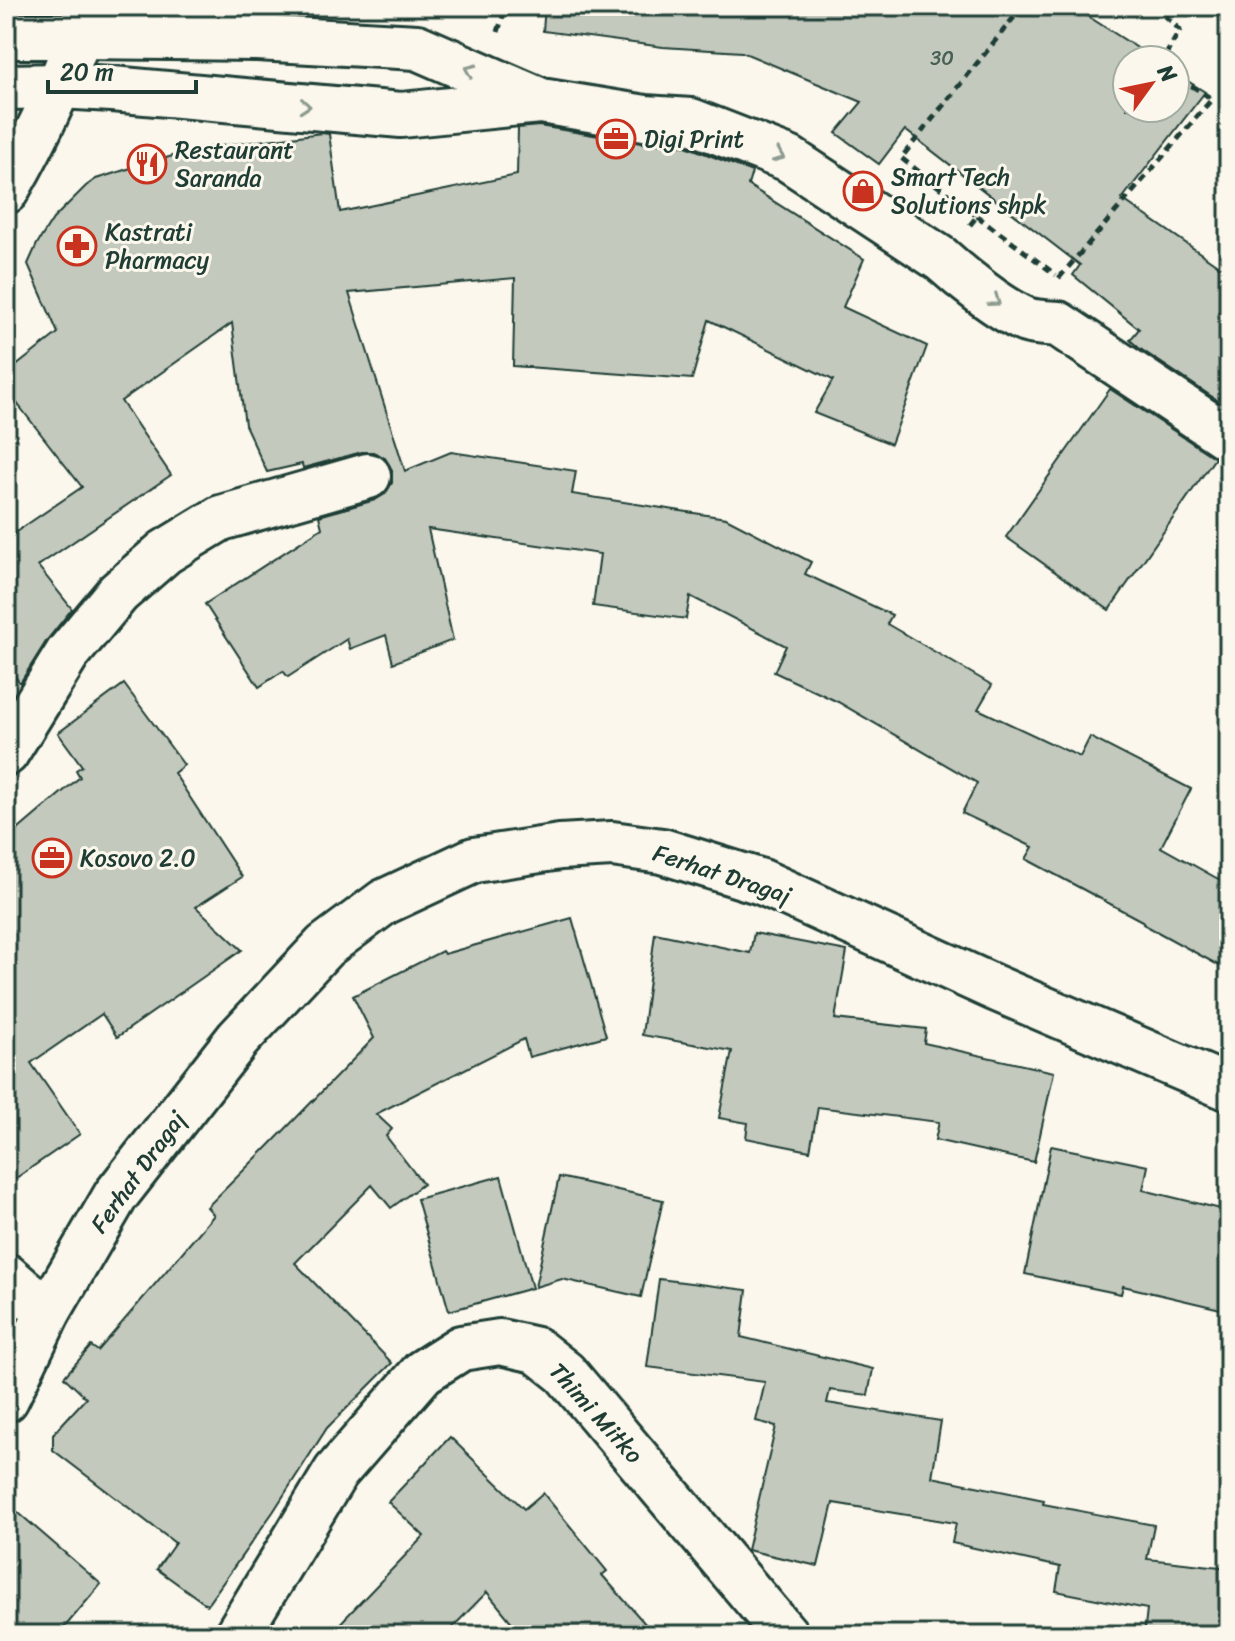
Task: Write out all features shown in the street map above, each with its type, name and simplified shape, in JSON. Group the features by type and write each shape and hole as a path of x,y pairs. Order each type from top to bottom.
{"street":[{"path":"187,6 211,26 257,38"},
{"path":"6,191 60,86 85,21"},
{"path":"14,35 85,21 257,38 417,47 541,101 645,118 691,121 789,159 941,259 961,277 1012,312 1028,321 1058,324 1229,438"},
{"path":"6,87 112,89 401,115 541,101"},
{"path":"6,753 68,653 118,593 165,552 221,518 368,476"},
{"name":"Ferhat Dragaj","path":"6,1399 48,1312 116,1195 238,1039 325,946 384,902 474,860 560,847 612,844 662,851 762,882 995,988 1229,1088"},
{"path":"6,1276 48,1312"},
{"name":"Thimi Mitko","path":"237,1635 336,1472 423,1372 461,1348 500,1342 536,1350 565,1373 786,1635"}],"path":[{"path":"497,37 506,6"},
{"path":"1023,6 901,158 1060,278"},
{"path":"1155,6 1180,30 1172,44"},
{"path":"1191,85 1212,99 1191,124"},
{"path":"1028,321 1037,305 1191,124"},
{"path":"941,259 977,216"}],"building":[{"path":"545,6 1072,6 1131,44 1111,44 1111,124 1180,124 1122,199 1229,273 1229,408 1139,348 1130,340 1139,329 1073,275 1080,265 905,130 879,164 836,133 862,102 742,52 663,47 543,31"},
{"path":"1191,83 1205,92 1191,110"},
{"path":"539,126 641,143 686,146 752,172 748,185 864,259 843,307 927,346 891,444 814,413 833,380 709,320 692,379 513,366 515,278 349,293 405,471 451,452 576,471 572,494 726,518 811,562 805,574 892,615 887,624 992,685 978,709 1080,757 1090,737 1191,789 1161,847 1229,885 1229,971 1026,859 1033,847 962,813 977,783 838,702 774,672 786,646 690,596 686,619 593,606 600,554 428,529 453,640 393,663 386,635 350,649 347,639 288,677 283,671 259,687 205,604 322,528 319,516 375,500 385,494 392,483 392,470 385,458 373,452 362,452 303,468 302,464 267,472 245,425 232,323 121,401 171,475 38,566 72,609 47,640 20,683 6,664 6,526 13,534 82,487 6,389 6,374 58,333 28,264 53,219 96,179 197,149 322,133 329,134 340,212 517,175 518,128"},
{"path":"1110,389 1215,458 1109,610 1006,537"},
{"path":"124,684 184,765 174,773 242,877 196,907 242,950 117,1037 102,1014 31,1063 80,1134 6,1185 6,840 80,777 76,770 82,766 58,733"},
{"path":"572,918 606,1036 529,1057 524,1039 376,1114 392,1129 386,1136 423,1184 391,1208 372,1185 295,1263 392,1363 327,1428 273,1512 207,1605 157,1569 175,1543 53,1450 53,1434 86,1398 64,1377 91,1346 98,1351 214,1215 207,1207 374,1038 353,996 442,951 444,954"},
{"path":"655,933 750,953 754,933 847,951 835,1019 926,1029 924,1043 1054,1072 1034,1162 935,1140 939,1122 818,1107 810,1151 746,1138 748,1123 719,1118 732,1051 642,1035"},
{"path":"1051,1146 1148,1166 1143,1190 1229,1211 1229,1311 1123,1286 1121,1294 1025,1274"},
{"path":"501,1176 532,1288 449,1311 417,1199"},
{"path":"559,1177 663,1200 641,1297 562,1279 535,1287"},
{"path":"659,1279 747,1290 741,1337 873,1369 868,1395 830,1390 827,1403 941,1421 932,1477 1044,1500 1043,1504 1154,1525 1147,1559 1229,1568 1225,1635 1144,1635 1147,1609 1056,1591 1060,1567 952,1543 956,1523 833,1503 818,1566 747,1550 776,1426 756,1421 765,1382 647,1367"},
{"path":"450,1437 524,1509 543,1493 607,1571 602,1575 655,1635 522,1635 487,1592 445,1635 329,1635 424,1536 388,1502"},
{"path":"6,1502 101,1584 58,1635 6,1635"}],"place":[{"name":"Digi Print","path":"616,139"},
{"name":"Restaurant Saranda","path":"147,164"},
{"name":"Smart Tech Solutions shpk","path":"863,191"},
{"name":"Kastrati Pharmacy","path":"77,246"},
{"name":"Kosovo 2.0","path":"52,858"}]}
